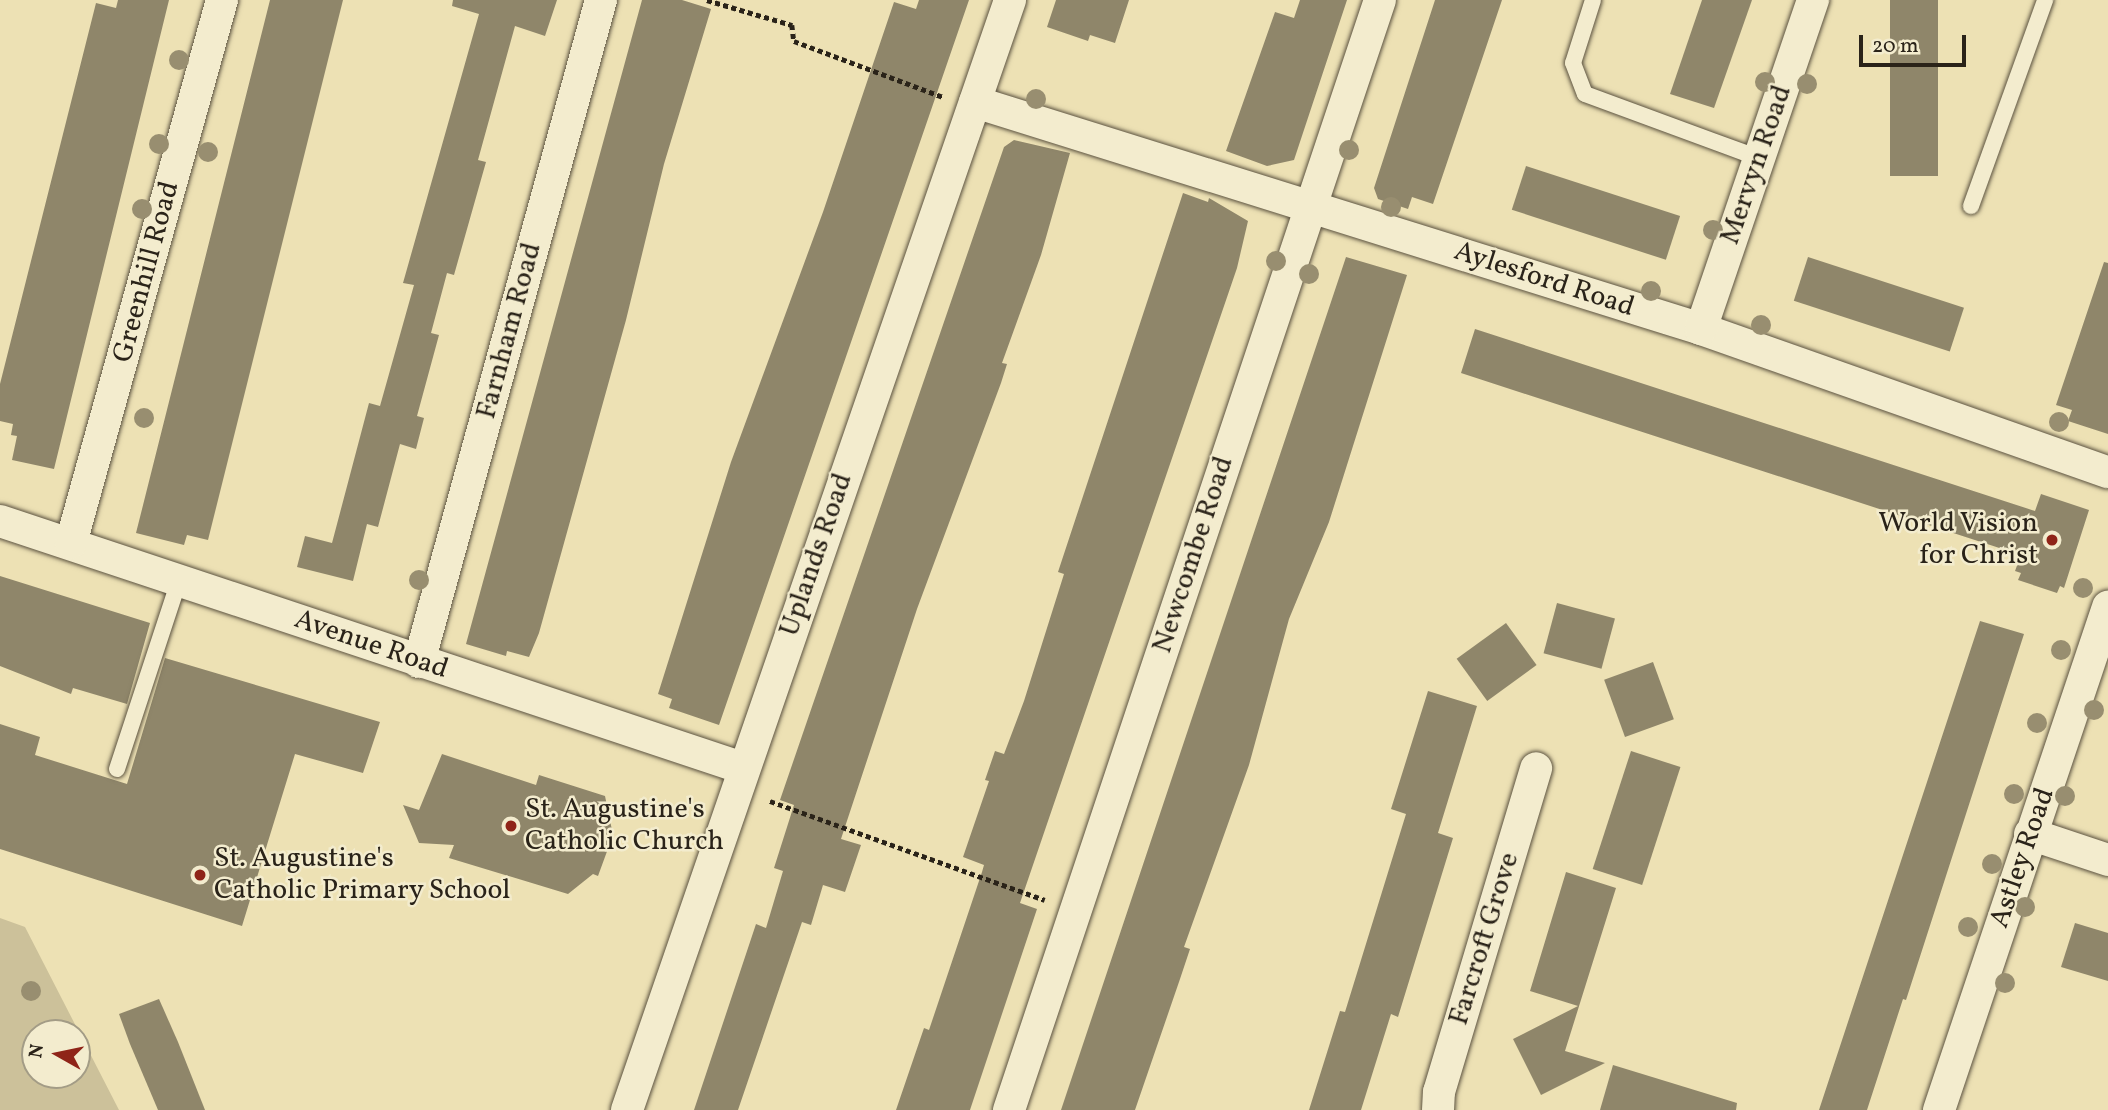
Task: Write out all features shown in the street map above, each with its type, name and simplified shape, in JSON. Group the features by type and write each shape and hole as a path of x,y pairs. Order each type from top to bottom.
{"street":[{"name":"Greenhill Road","path":"71,543 222,0"},
{"name":"Farnham Road","path":"419,662 601,0"},
{"name":"Uplands Road","path":"627,1110 739,778 1010,0"},
{"name":"Newcombe Road","path":"1009,1110 1380,0"},
{"name":"Mervyn Road","path":"1700,329 1813,0"},
{"name":"Aylesford Road","path":"974,105 1311,205 1700,329 2108,472"},
{"name":"Avenue Road","path":"0,521 419,662 739,778"},
{"name":"Astley Road","path":"1939,1110 2108,607"},
{"name":"Farcroft Grove","path":"1438,1110 1439,1091 1536,768"},
{"path":"2030,834 2108,860"}],"lane":[{"path":"1594,0 1573,63 1585,94 1759,158"},
{"path":"1971,206 2045,0"},
{"path":"117,769 179,580"}],"path":[{"path":"707,0 792,25 794,41 974,105"},
{"path":"739,778 1075,911"}],"shaded area":[{"path":"0,918 25,927 72,1019 21,1019 21,1089 91,1089 91,1055 119,1110 0,1110"}],"building":[{"path":"118,0 169,0 54,469 12,460 17,436 11,435 13,424 0,421 0,384 96,3 116,8"},
{"path":"270,0 343,0 208,540 187,535 184,545 136,533"},
{"path":"453,0 557,0 545,36 515,26 478,160 486,162 454,275 447,273 431,333 439,335 417,416 424,418 416,449 400,444 378,527 367,524 353,581 297,567 305,536 332,543 369,403 380,406 414,285 403,283 479,14 452,6"},
{"path":"642,0 682,0 711,9 664,164 626,320 539,633 529,657 507,651 506,656 466,644"},
{"path":"919,0 969,0 719,725 669,708 672,699 658,694 731,462 823,212 894,2 916,9"},
{"path":"1056,0 1129,0 1115,43 1090,35 1088,41 1047,27"},
{"path":"1300,0 1347,0 1294,160 1267,166 1226,151 1275,12 1294,18"},
{"path":"1435,0 1502,0 1433,204 1412,197 1408,209 1378,199 1374,188"},
{"path":"1702,0 1752,0 1714,108 1670,94"},
{"path":"1890,0 1938,0 1938,176 1890,176"},
{"path":"1014,140 1070,153 1041,255 1002,363 1007,364 1001,383 917,609 841,839 861,845 845,892 823,885 811,925 802,922 738,1110 694,1110 756,924 766,928 783,871 774,868 794,805 780,800 1004,147"},
{"path":"1526,166 1680,216 1666,260 1512,210"},
{"path":"1183,193 1208,202 1209,198 1248,221 1237,268 1020,903 1037,909 970,1110 896,1110 924,1028 929,1030 984,865 963,857 989,781 985,780 995,751 1004,754 1024,701 1064,574 1058,572"},
{"path":"1346,257 1407,275 1329,522 1289,619 1249,765 1184,947 1190,949 1180,979 1135,1110 1061,1110"},
{"path":"1808,257 1964,308 1950,351 1794,301"},
{"path":"2104,262 2108,263 2108,434 2068,421 2072,410 2056,405"},
{"path":"1475,329 2035,511 2041,494 2089,510 2064,588 2060,586 2057,593 2018,580 2021,573 2015,571 2021,555 1461,373"},
{"path":"0,576 150,623 127,704 73,688 71,694 0,666"},
{"path":"1557,603 1615,619 1601,669 1544,653"},
{"path":"1980,621 2024,634 1906,1000 1903,999 1867,1110 1819,1110"},
{"path":"1506,623 1537,665 1487,701 1457,659"},
{"path":"165,658 380,722 363,773 295,754 242,926 0,849 0,724 40,737 35,755 127,784"},
{"path":"1653,662 1674,719 1625,737 1604,680"},
{"path":"1428,691 1477,706 1438,833 1453,838 1398,1017 1391,1014 1361,1110 1309,1110 1340,1011 1345,1012 1406,814 1391,809"},
{"path":"1631,751 1680,767 1642,885 1593,869"},
{"name":"St. Augustine's Catholic Church","path":"442,754 536,785 539,775 605,796 613,835 598,876 593,874 568,894 449,858 454,845 419,843 403,805 419,810"},
{"path":"1566,872 1616,888 1565,1051 1605,1063 1541,1095 1513,1039 1578,1006 1530,991"},
{"path":"2075,923 2108,933 2108,981 2061,967"},
{"path":"159,999 205,1110 158,1110 130,1044 119,1014"},
{"path":"1613,1065 1737,1103 1736,1110 1600,1110"}],"place":[{"name":"World Vision for Christ","path":"2052,540"},
{"name":"St. Augustine's Catholic Church","path":"511,826"},
{"name":"St. Augustine's Catholic Primary School","path":"200,875"}]}
